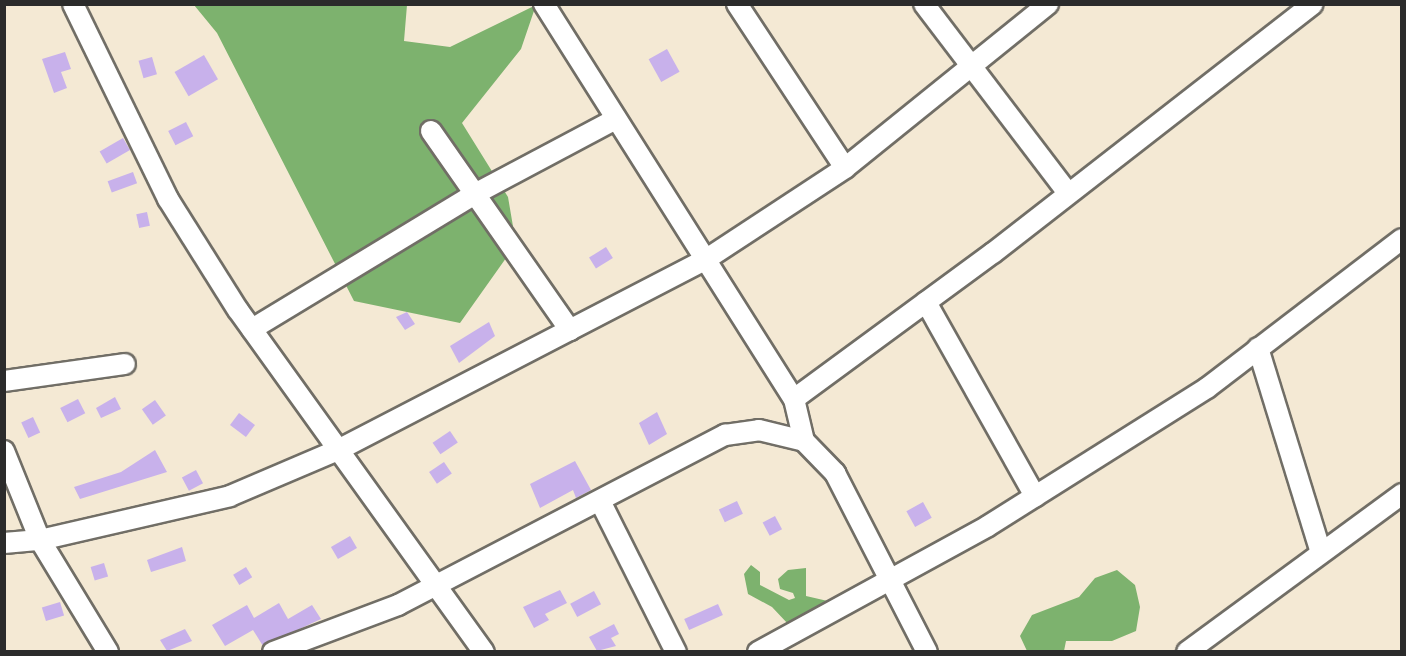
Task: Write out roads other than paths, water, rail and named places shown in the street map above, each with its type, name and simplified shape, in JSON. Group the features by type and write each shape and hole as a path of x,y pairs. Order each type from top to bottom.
{"street":[{"path":"73,4 168,199 252,329 484,651"},
{"path":"544,4 794,399 804,441 834,473 888,583 927,651"},
{"path":"737,4 845,168"},
{"path":"924,4 1067,192"},
{"path":"4,543 40,540 223,498 340,449 705,260 845,168 1048,4"},
{"path":"794,399 926,302 1313,4"},
{"path":"252,329 473,195 616,119"},
{"path":"431,131 473,195 570,330"},
{"path":"758,651 888,583 1035,496 1207,388 1401,239"},
{"path":"926,302 1035,496"},
{"path":"1258,348 1320,549"},
{"path":"4,381 126,364"},
{"path":"273,651 305,647 437,585 601,503 724,435 759,430 804,441"},
{"path":"4,451 40,540 108,651"},
{"path":"1187,651 1320,549 1401,494"},
{"path":"601,503 676,651"}]}
